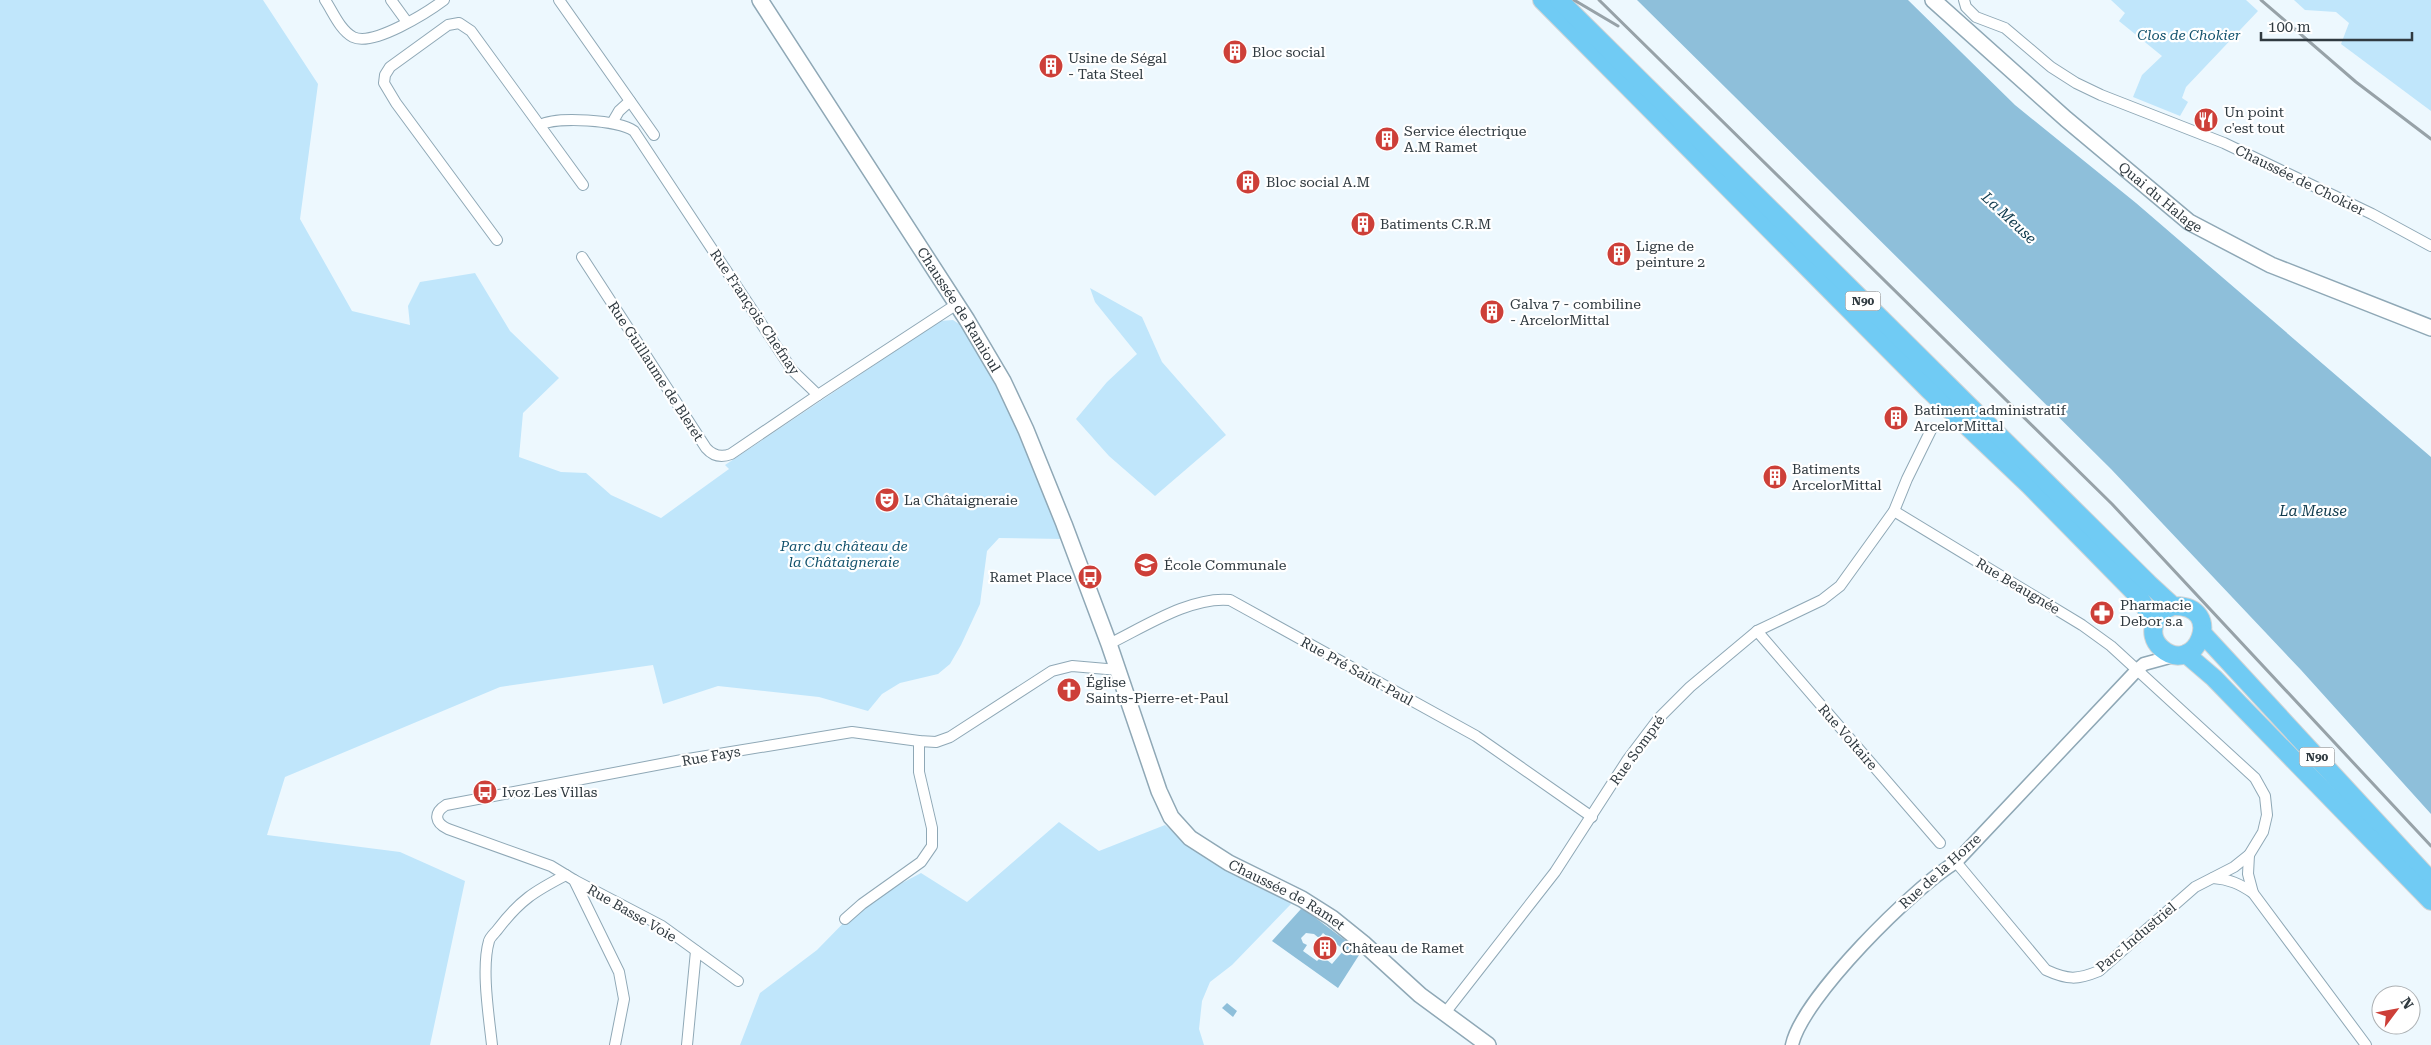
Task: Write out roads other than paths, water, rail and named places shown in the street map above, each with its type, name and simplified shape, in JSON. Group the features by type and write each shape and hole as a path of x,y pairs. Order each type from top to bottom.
{"highway":[{"name":"N90","path":"1550,3 1578,19 2173,606"},
{"name":"N90","path":"1550,3 1928,389 2029,485 2139,597 2154,629"},
{"path":"2181,605 2195,612 2203,626 2203,634 2197,646 2181,654 2168,653 2161,648 2154,629 2159,614 2173,606 2181,605"},
{"name":"N90","path":"2203,634 2226,662 2431,880"},
{"name":"N90","path":"2181,654 2214,678 2431,901"}],"main road":[{"name":"Chaussée de Ramioul","path":"760,0 989,356 1026,430 1109,644"},
{"name":"Quai du Halage","path":"1933,0 2045,100 2189,222 2225,243 2271,265 2431,328"},
{"path":"1109,644 1118,670"},
{"name":"Chaussée de Ramet","path":"1118,670 1165,807 1182,831 1229,863 1302,899 1332,918 1363,943 1405,982 1488,1045"}],"street":[{"path":"325,0 342,27 355,38 374,37 419,17 444,0"},
{"path":"391,0 407,22"},
{"path":"559,0 654,135"},
{"name":"Chaussée de Chokier","path":"1964,0 1966,7 1976,17 2005,28 2051,67 2076,83 2101,95 2224,143 2372,214 2431,246"},
{"path":"497,240 385,87 385,75 394,64 448,25 458,23 471,31 583,185"},
{"path":"612,124 619,112 630,102"},
{"name":"Rue François Chefnay","path":"540,124 557,120 612,124 624,126 638,136 792,370 818,395"},
{"name":"Rue Guillaume de Bleret","path":"582,257 706,448 713,454 721,456 731,454 818,395"},
{"path":"818,395 957,304"},
{"name":"Rue Sompré","path":"1445,1013 1555,872 1628,759 1658,718 1690,687 1757,631 1822,600 1840,586 1894,511 1906,479 1932,428"},
{"name":"Rue Beaugnée","path":"1894,511 2082,625 2140,667"},
{"name":"Rue Pré Saint-Paul","path":"1109,644 1195,603 1215,598 1230,600 1476,736 1591,817"},
{"path":"2140,667 2154,629"},
{"name":"Rue Voltaire","path":"1757,631 1940,843"},
{"path":"2140,667 2181,654"},
{"name":"Rue Fays","path":"570,878 551,866 448,830 439,825 436,815 446,805 682,760 852,732 936,742 950,737 1052,671 1072,666 1118,670"},
{"name":"Parc Industriel","path":"1956,862 2046,970 2063,978 2083,978 2099,971 2195,887 2234,867 2248,855 2263,832 2266,815 2266,796 2255,778 2140,667"},
{"name":"Rue de la Horre","path":"1792,1045 1795,1034 1828,983 1902,906 1940,871 1956,862 2140,667"},
{"path":"845,919 862,904 920,862 932,846 932,828 919,772 919,741"},
{"path":"2248,855 2248,874 2253,893"},
{"path":"492,1045 486,972 489,940 508,916 530,896 542,887 570,878 619,972 624,999 614,1045"},
{"name":"Rue Basse Voie","path":"570,878 662,926 738,981"},
{"path":"2213,878 2225,878 2238,882 2253,893 2366,1045"},
{"path":"687,1045 696,951"}],"water":[{"name":"La Meuse","path":"1637,0 1908,0 2015,105 2136,203 2431,457 2431,814 2301,670 2111,469"},
{"path":"1301,909 1305,910 1361,952 1338,988 1272,941","holes":["1306,933 1314,934 1319,938 1323,933 1344,950 1332,964 1322,956 1317,961 1303,951 1307,945 1303,943 1301,938"]},
{"path":"1227,1003 1237,1011 1233,1017 1222,1008"}],"railway":[{"path":"1574,0 1618,26"},
{"path":"1599,0 2112,504 2431,846"},
{"path":"2261,0 2356,82 2431,139"}],"place":[{"name":"Bloc social","path":"1235,52"},
{"name":"Usine de Ségal - Tata Steel","path":"1051,66"},
{"name":"Un point c'est tout","path":"2206,120"},
{"name":"Service électrique A.M Ramet","path":"1387,139"},
{"name":"Bloc social A.M","path":"1248,182"},
{"name":"Batiments C.R.M","path":"1363,224"},
{"name":"Ligne de peinture 2","path":"1619,254"},
{"name":"Galva 7 - combiline - ArcelorMittal","path":"1492,312"},
{"name":"Batiment administratif ArcelorMittal","path":"1896,418"},
{"name":"Batiments ArcelorMittal","path":"1775,477"},
{"name":"La Châtaigneraie","path":"887,500"},
{"name":"École Communale","path":"1146,565"},
{"name":"Ramet Place","path":"1090,577"},
{"name":"Pharmacie Debor s.a","path":"2102,613"},
{"name":"Église Saints-Pierre-et-Paul","path":"1069,690"},
{"name":"Ivoz Les Villas","path":"485,792"},
{"name":"Château de Ramet","path":"1325,948"}],"park label":[{"name":"Clos de Chokier","path":"2189,35"},
{"name":"Parc du château de la Châtaigneraie","path":"844,554"}]}
